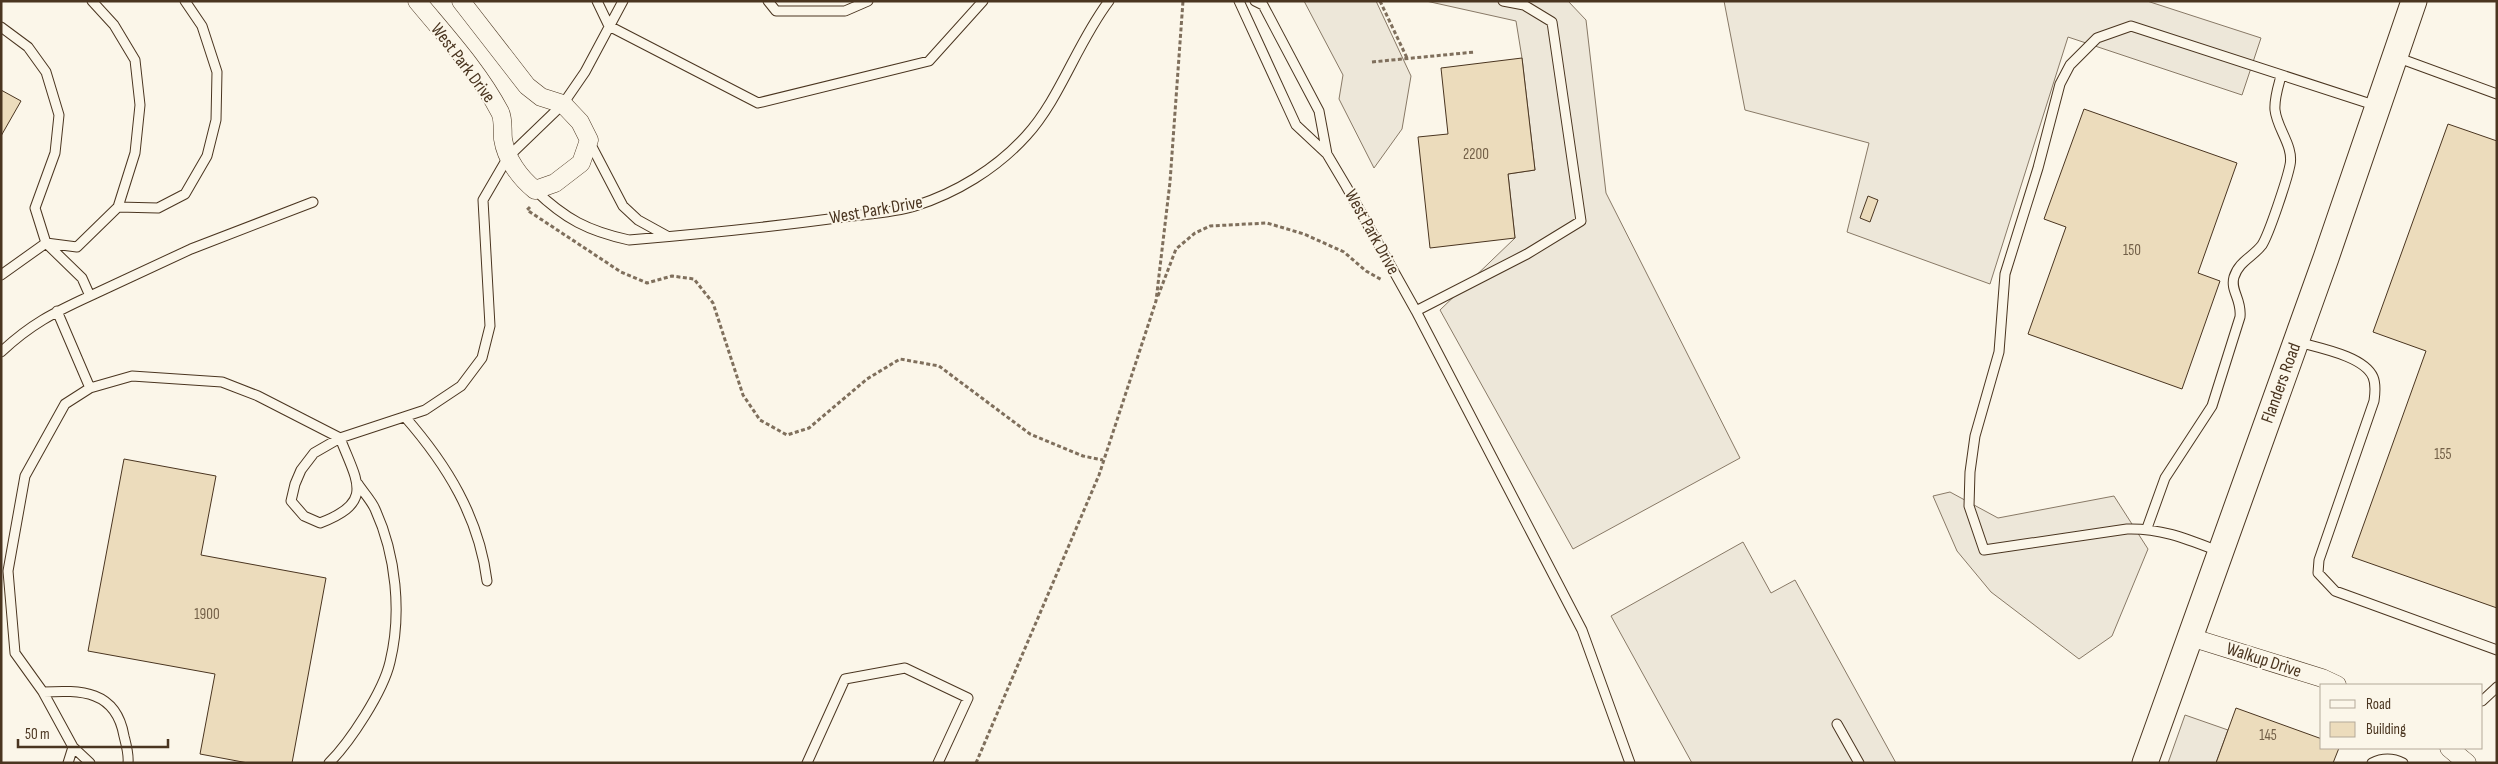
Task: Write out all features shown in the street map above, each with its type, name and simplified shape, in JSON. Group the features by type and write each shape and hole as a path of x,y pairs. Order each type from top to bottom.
{"main road":[{"name":"Flanders Road","path":"2145,763 2296,341 2414,1"}],"street":[{"name":"West Park Drive","path":"417,1 486,88 501,115 503,141 508,157 524,181 538,193"},
{"name":"West Park Drive","path":"461,1 527,86 541,97 563,104 580,122 589,140"},
{"path":"538,193 555,183 581,163 589,140"},
{"name":"Walkup Drive","path":"2190,636 2334,684"},
{"path":"2450,749 2467,763"}],"lane":[{"path":"1,275 46,243 77,247 118,207 135,154 140,105 135,60 114,25 92,1"},
{"path":"118,207 158,208 185,194 207,156 216,120 217,72 202,26 185,1"},
{"path":"597,1 609,26 758,103 929,60 983,1"},
{"path":"358,484 356,500 342,514 320,523 304,516 292,501 295,484 301,470 314,453 340,438 425,410 461,386 482,358 490,326 482,200 508,157 563,104 585,72 623,1"},
{"path":"768,1 776,11 845,11 868,1"},
{"name":"West Park Drive","path":"538,193 556,211 578,224 603,234 629,240 801,223 913,207 959,189 996,164 1026,136 1048,104 1096,18 1110,1"},
{"name":"West Park Drive","path":"1239,1 1296,125 1327,154 1406,292 1582,630 1630,763"},
{"name":"West Park Drive","path":"1255,1 1263,5 1319,111 1327,154"},
{"path":"1416,311 1526,254 1580,221 1552,22 1524,5 1503,1"},
{"path":"2220,552 2168,532 2147,528 2127,528 1984,550 1969,506 1970,472 1975,436 1999,352 2005,274 2038,168 2060,84 2070,65 2097,38 2131,26 2377,106"},
{"path":"1,27 28,47 46,72 59,115 55,153 35,208 46,243 82,278 90,296"},
{"path":"2394,57 2497,94"},
{"path":"2147,528 2165,478 2212,406 2240,317 2241,304 2234,289 2234,276 2243,262 2257,251 2266,237 2290,165 2288,147 2275,112 2275,99 2281,76"},
{"name":"West Park Drive","path":"589,140 623,206 638,220 667,236"},
{"path":"1,352 24,330 57,311 191,250 313,202"},
{"path":"57,311 90,388"},
{"path":"2296,341 2356,360 2374,377 2374,401 2319,560 2318,573 2335,591 2497,650"},
{"path":"90,763 73,747 43,692 15,653 8,571 25,476 65,404 90,388 132,376 222,382 258,396 340,438 358,484 374,508 390,550 396,605 390,663 369,709 343,749 329,763"},
{"path":"406,417 428,443 456,484 472,519 484,559 487,581"},
{"path":"807,763 845,679 905,668 968,698 938,763"},
{"path":"2483,700 2497,687"},
{"path":"43,692 80,690 107,702 122,724 128,763"},
{"path":"1837,724 1859,763"},
{"path":"68,763 73,747"},
{"path":"2372,763 2381,759 2397,760 2403,763"}],"path":[{"path":"1156,301 1170,182 1183,1"},
{"path":"1380,1 1407,58"},
{"path":"1372,62 1475,52"},
{"path":"538,193 527,210 621,272 647,283 672,276 694,279 713,303 743,395 760,420 787,435 809,428 867,379 900,359 939,366 1030,434 1083,456 1103,460"},
{"path":"976,763 1080,521 1103,460 1156,301 1176,249 1196,233 1210,226 1267,223 1304,234 1344,252 1366,271 1406,292"}],"shaded area":[{"path":"1304,1 1376,1 1411,76 1402,129 1374,168 1339,99 1343,75"},
{"path":"1426,1 1568,1 1586,20 1606,193 1740,458 1573,549 1440,310 1515,238 1508,174 1535,170 1516,21"},
{"path":"1724,1 2147,1 2261,38 2242,95 2068,37 1990,284 1847,232 1869,143 1745,110"},
{"path":"1950,492 1998,518 2114,496 2148,549 2112,636 2079,659 1991,592 1957,551 1933,496"},
{"path":"1743,542 1771,593 1795,580 1896,763 1692,763 1611,616"},
{"path":"2185,715 2228,730 2216,763 2168,763"}],"building":[{"path":"1522,58 1535,170 1508,174 1515,238 1430,248 1418,137 1448,134 1441,68"},
{"path":"1,90 21,101 1,136"},
{"path":"2084,109 2237,163 2198,273 2220,281 2182,389 2028,334 2066,227 2044,219"},
{"path":"2448,124 2497,141 2497,608 2352,557 2426,351 2373,332"},
{"path":"1868,196 1878,200 1870,222 1860,218"},
{"path":"124,459 216,476 201,555 326,578 292,763 248,763 200,754 215,674 88,651"},
{"path":"2236,708 2320,738 2320,749 2339,749 2333,763 2216,763"}]}
